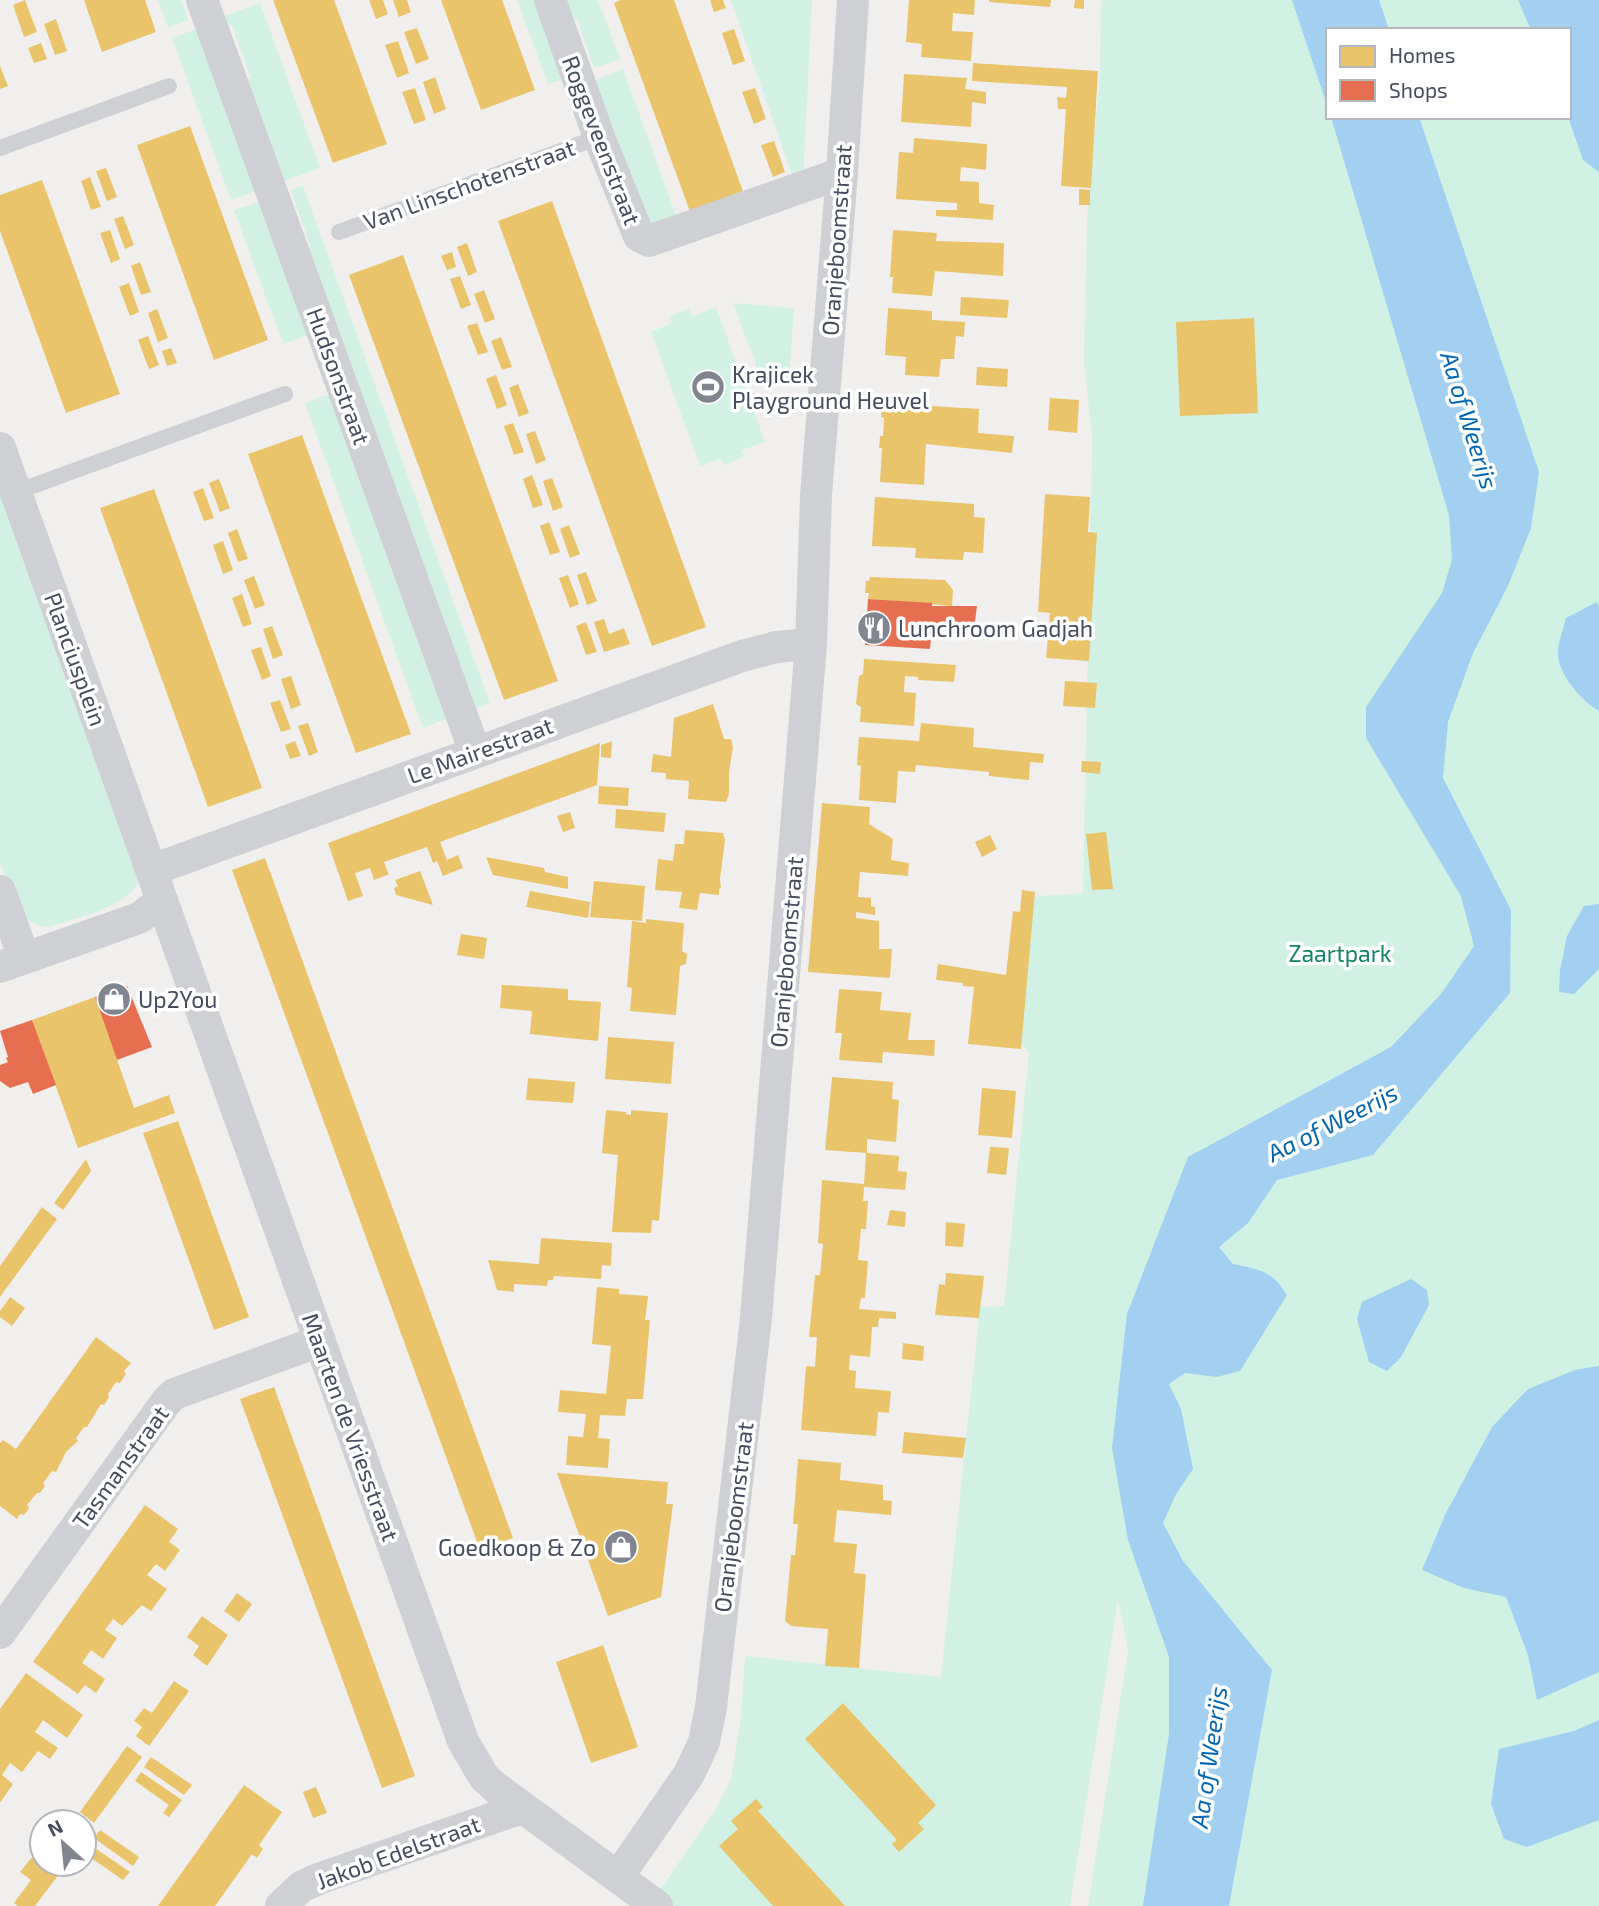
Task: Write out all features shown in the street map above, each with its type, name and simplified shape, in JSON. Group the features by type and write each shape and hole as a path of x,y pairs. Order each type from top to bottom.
{"street":[{"name":"Hudsonstraat","path":"202,0 475,752"},
{"name":"Roggeveenstraat","path":"550,0 639,236 649,241 842,173"},
{"name":"Oranjeboomstraat","path":"618,1877 689,1774 704,1742 711,1707 755,1318 811,644 816,495 853,0"},
{"name":"Planciusplein","path":"0,448 152,870"},
{"name":"Le Mairestraat","path":"152,870 742,656 776,647 811,644"},
{"name":"Maarten de Vriesstraat","path":"152,870 463,1741 484,1777 522,1808 657,1906"},
{"path":"0,891 12,962 139,918 162,901"},
{"name":"Tasmanstraat","path":"0,1633 174,1394 320,1341"},
{"name":"Jakob Edelstraat","path":"281,1906 301,1887 318,1879 522,1808"}],"lane":[{"path":"0,148 169,86"},
{"name":"Van Linschotenstraat","path":"339,232 600,137"},
{"path":"16,492 285,394"}],"green space":[{"path":"158,0 181,0 188,20 168,28"},
{"path":"517,0 539,0 568,78 548,84"},
{"path":"558,0 598,0 620,59 594,68 577,19 566,23"},
{"path":"731,0 812,0 803,181 795,183"},
{"name":"Zaartpark","path":"1101,0 1599,0 1599,1906 1088,1906 1128,1651 1118,1600 1070,1906 674,1906 657,1894 716,1809 731,1779 741,1717 745,1656 941,1677 980,1307 1004,1306 1029,1053 1015,1035 1030,897 1083,893 1092,438 1084,362 1087,216 1100,77"},
{"path":"260,3 320,168 281,182 243,81 251,78 231,24 224,26 221,17"},
{"path":"202,27 261,189 231,200 172,38"},
{"path":"623,69 678,221 657,224 649,222 591,82"},
{"path":"303,186 490,703 469,711 305,247 310,245 291,190"},
{"path":"264,200 313,333 283,344 234,210"},
{"path":"733,303 794,308 789,381 761,378"},
{"name":"Krajicek Playground Heuvel","path":"716,307 765,442 742,450 744,457 724,465 721,459 700,466 651,332 672,323 669,316 689,309 692,316"},
{"path":"335,392 453,716 423,728 305,403"},
{"path":"0,486 140,877 127,896 115,903 50,927 38,925 21,913 15,904 0,861"}],"water":[{"path":"1292,0 1379,0 1388,28 1326,28 1326,102"},
{"path":"1518,0 1599,0 1599,172 1583,160 1569,119 1571,119 1571,28 1530,28"},
{"name":"Aa of Weerijs","path":"1332,119 1420,119 1539,472 1531,528 1508,586 1473,653 1448,722 1443,778 1511,910 1510,993 1373,1155 1277,1180 1248,1223 1219,1247 1233,1264 1258,1270 1276,1280 1287,1295 1240,1371 1217,1377 1185,1373 1169,1384 1181,1409 1193,1469 1176,1494 1163,1523 1183,1561 1272,1670 1229,1906 1143,1906 1169,1734 1169,1657 1128,1540 1112,1448 1127,1314 1188,1157 1391,1047 1441,994 1474,946 1461,896 1366,738 1366,707 1442,593 1452,560 1449,515"},
{"path":"1597,602 1599,711 1571,685 1558,659 1559,642 1566,618"},
{"path":"1599,904 1599,969 1574,994 1559,992 1560,970 1567,936 1584,906"},
{"path":"1411,1279 1427,1290 1429,1305 1401,1357 1387,1371 1369,1362 1357,1319 1362,1302"},
{"path":"1599,1366 1599,1672 1537,1700 1528,1655 1506,1597 1464,1588 1422,1570 1445,1515 1492,1427 1528,1389 1575,1370"},
{"path":"1599,1720 1599,1820 1527,1847 1504,1839 1491,1804 1499,1749 1574,1731"}],"building: Homes":[{"path":"25,0 37,32 24,37 13,5"},
{"path":"84,0 145,0 156,32 102,52"},
{"path":"273,0 334,0 387,144 333,163"},
{"path":"369,0 383,0 388,14 376,19"},
{"path":"393,0 407,0 411,12 399,17"},
{"path":"441,0 502,0 535,90 481,110"},
{"path":"621,0 674,0 745,197 692,217 614,3"},
{"path":"710,0 723,0 726,8 714,12"},
{"path":"909,0 975,0 974,15 953,13 952,31 973,32 971,61 921,57 922,44 906,42"},
{"path":"989,0 1051,0 1050,7"},
{"path":"1075,0 1084,0 1084,9 1074,8"},
{"path":"56,19 67,51 55,55 44,24"},
{"path":"417,28 429,59 416,64 404,32"},
{"path":"734,29 745,61 733,65 722,33"},
{"path":"398,41 409,73 397,78 385,45"},
{"path":"41,43 47,59 34,63 28,48"},
{"path":"973,63 1098,71 1091,188 1061,186 1066,109 1058,109 1057,97 1066,98 1067,87 972,81"},
{"path":"0,66 8,86 0,89"},
{"path":"904,74 967,78 965,89 986,92 986,104 972,102 971,127 901,122"},
{"path":"435,77 446,109 434,114 423,82"},
{"path":"415,88 426,120 414,124 402,92"},
{"path":"755,88 766,119 754,124 742,92"},
{"path":"190,126 268,340 214,360 137,145"},
{"path":"914,138 987,144 986,170 961,167 960,181 979,182 979,203 994,205 993,220 936,216 936,210 957,210 957,203 896,199 899,152 913,153"},
{"path":"774,141 785,172 773,177 761,145"},
{"path":"106,168 117,197 107,201 96,171"},
{"path":"90,177 101,207 91,210 81,181"},
{"path":"42,180 120,394 66,413 0,231 0,195"},
{"path":"1079,189 1090,190 1090,205 1079,205"},
{"path":"552,201 706,627 652,646 498,221"},
{"path":"123,216 134,245 125,249 114,219"},
{"path":"110,230 120,259 111,263 100,233"},
{"path":"893,230 937,233 936,241 1004,243 1003,276 935,271 932,296 892,293 893,277 890,277"},
{"path":"467,243 477,272 468,276 457,247"},
{"path":"452,252 456,267 447,270 441,256"},
{"path":"403,255 558,681 504,700 349,275"},
{"path":"140,262 151,292 141,295 131,266"},
{"path":"460,276 471,305 461,309 450,279"},
{"path":"129,283 139,312 130,316 119,287"},
{"path":"484,290 495,319 485,323 474,294"},
{"path":"961,297 1009,300 1007,318 960,315"},
{"path":"888,308 932,311 932,320 965,322 964,337 956,336 954,359 941,359 939,377 905,375 906,357 885,355"},
{"path":"157,309 168,338 158,342 148,313"},
{"path":"1254,318 1258,413 1180,416 1176,322"},
{"path":"477,323 488,352 478,355 467,326"},
{"path":"148,336 159,365 149,369 138,340"},
{"path":"501,337 512,367 502,370 491,341"},
{"path":"171,348 177,363 167,366 162,351"},
{"path":"977,367 1008,369 1007,387 976,385"},
{"path":"496,375 507,405 497,409 486,379"},
{"path":"518,384 529,413 519,417 509,388"},
{"path":"1050,398 1079,400 1077,433 1048,430"},
{"path":"885,403 979,409 978,433 1014,436 1012,453 926,444 924,485 880,482 882,448 879,448 884,418 881,417 881,406 885,406"},
{"path":"513,423 524,452 514,455 504,426"},
{"path":"535,431 546,460 536,464 526,434"},
{"path":"302,435 411,734 356,753 248,454"},
{"path":"532,475 543,505 533,508 523,479"},
{"path":"552,478 563,507 553,511 543,481"},
{"path":"219,479 230,508 220,512 209,483"},
{"path":"203,488 214,518 204,521 193,492"},
{"path":"154,489 262,788 208,807 100,508"},
{"path":"1045,494 1090,497 1088,532 1097,533 1089,661 1046,658 1050,613 1038,612"},
{"path":"875,497 974,504 974,517 985,518 983,553 964,552 963,560 915,558 916,548 872,546"},
{"path":"549,522 560,552 550,555 540,526"},
{"path":"569,525 580,554 570,558 560,529"},
{"path":"237,529 248,559 238,562 228,533"},
{"path":"223,541 233,570 223,574 213,545"},
{"path":"586,572 597,601 587,605 577,575"},
{"path":"568,575 579,604 570,608 559,578"},
{"path":"254,576 265,605 255,609 244,580"},
{"path":"870,577 945,580 953,590 952,606 868,599 869,593 865,593 866,581 869,581"},
{"path":"242,594 252,624 243,627 232,598"},
{"path":"604,619 609,634 624,628 630,644 604,652 594,622"},
{"path":"586,622 597,652 586,655 576,626"},
{"path":"272,626 283,655 273,659 263,629"},
{"path":"261,647 271,676 262,680 251,650"},
{"path":"864,659 956,665 954,682 918,680 918,677 905,676 904,692 916,693 914,726 860,722 861,707 856,704"},
{"path":"291,676 301,705 291,709 281,679"},
{"path":"1065,681 1097,683 1095,708 1063,706"},
{"path":"280,700 291,729 281,732 270,703"},
{"path":"713,704 724,739 731,739 733,747 726,802 688,799 689,781 666,779 666,773 651,772 653,754 671,757 674,718"},
{"path":"308,723 318,752 309,756 298,726"},
{"path":"921,723 974,728 973,747 1044,754 1043,763 1030,762 1029,780 989,776 989,772 916,765 915,772 898,771 896,803 859,800 859,737 919,741"},
{"path":"295,741 301,756 290,759 285,745"},
{"path":"612,741 611,758 601,757 601,745"},
{"path":"600,743 597,785 440,842 447,860 458,855 463,868 443,876 437,861 433,863 427,847 384,862 389,875 374,880 370,868 355,873 363,896 348,901 328,843"},
{"path":"1082,761 1101,762 1100,774 1081,772"},
{"path":"599,786 629,788 628,806 598,804"},
{"path":"822,803 870,807 869,824 893,839 891,860 909,863 908,876 860,872 858,897 871,898 875,915 856,912 856,918 879,921 879,949 892,949 890,978 808,972"},
{"path":"616,809 666,813 664,832 615,828"},
{"path":"570,812 575,828 563,832 557,816"},
{"path":"685,830 723,833 725,840 719,895 700,893 697,910 679,908 682,892 655,890 658,859 673,861 675,844 684,844"},
{"path":"1106,832 1113,889 1092,890 1086,834"},
{"path":"990,835 997,849 982,857 975,842"},
{"path":"486,857 544,868 545,872 568,877 568,889 493,875"},
{"path":"265,858 513,1538 480,1550 232,870"},
{"path":"420,871 433,905 396,895 394,888 398,886 395,880"},
{"path":"594,881 645,886 642,921 590,917"},
{"path":"1022,890 1035,892 1021,1049 968,1044 974,987 936,980 938,964 1006,975 1013,911 1020,912"},
{"path":"530,891 590,902 588,918 526,907"},
{"path":"646,919 684,923 682,951 687,954 686,964 680,966 676,1015 630,1011 632,988 627,987 632,921 646,923"},
{"path":"461,934 487,938 484,959 457,955"},
{"path":"502,985 568,989 568,1000 601,1002 598,1041 530,1034 532,1011 500,1008"},
{"path":"839,989 882,992 880,1010 911,1013 908,1040 935,1040 934,1056 883,1052 882,1063 839,1060 842,1033 835,1033"},
{"path":"95,997 134,1108 169,1095 175,1113 78,1148 32,1020"},
{"path":"608,1037 674,1042 671,1084 605,1079"},
{"path":"832,1077 893,1082 892,1099 899,1100 896,1142 867,1139 867,1153 899,1156 898,1171 907,1172 905,1190 864,1187 863,1201 868,1201 866,1229 861,1229 858,1260 868,1261 865,1298 861,1298 859,1309 896,1312 896,1319 879,1318 878,1327 872,1327 870,1357 850,1355 849,1370 856,1371 855,1388 891,1391 889,1413 878,1412 876,1436 801,1430 806,1366 815,1367 817,1337 809,1337 815,1275 820,1275 823,1244 818,1243 822,1180 864,1184 866,1153 825,1150"},
{"path":"528,1078 575,1082 573,1103 526,1100"},
{"path":"982,1088 1016,1091 1012,1138 978,1135"},
{"path":"606,1110 631,1115 631,1110 668,1113 659,1221 652,1220 651,1233 612,1232 618,1155 602,1153"},
{"path":"178,1121 249,1317 214,1330 143,1133"},
{"path":"990,1147 1009,1148 1006,1175 987,1173"},
{"path":"86,1159 91,1171 63,1210 54,1203"},
{"path":"42,1207 57,1219 0,1297 0,1266"},
{"path":"890,1210 906,1212 905,1227 887,1225"},
{"path":"946,1222 965,1224 963,1247 945,1246"},
{"path":"541,1238 612,1243 611,1266 602,1265 601,1279 554,1276 553,1280 548,1280 547,1286 514,1284 514,1292 497,1290 488,1260 539,1264"},
{"path":"946,1273 984,1276 979,1318 935,1315 939,1284 945,1285"},
{"path":"597,1287 619,1289 619,1294 648,1296 645,1320 650,1320 643,1399 627,1399 625,1416 600,1415 598,1438 610,1439 608,1468 566,1465 568,1436 583,1437 586,1414 558,1412 560,1390 606,1394 611,1346 592,1344"},
{"path":"10,1297 25,1308 12,1326 0,1317 0,1311"},
{"path":"96,1337 131,1363 124,1371 126,1374 120,1383 116,1382 108,1394 104,1405 101,1404 87,1427 84,1427 76,1438 78,1441 66,1452 56,1472 52,1471 43,1483 45,1486 40,1493 27,1505 29,1508 24,1515 20,1514 17,1519 0,1506 0,1443 3,1440 16,1449"},
{"path":"903,1343 924,1346 923,1361 902,1359"},
{"path":"274,1387 415,1776 382,1788 240,1399"},
{"path":"904,1432 966,1438 963,1458 902,1453"},
{"path":"798,1459 841,1463 840,1480 883,1485 883,1500 892,1501 891,1515 837,1510 834,1542 857,1544 854,1573 866,1574 859,1668 825,1666 828,1629 791,1626 785,1621 791,1555 795,1555 798,1524 793,1524"},
{"path":"557,1473 668,1482 666,1504 673,1504 661,1597 608,1616"},
{"path":"145,1505 178,1529 169,1542 180,1550 165,1571 156,1564 147,1575 167,1589 151,1611 142,1605 122,1626 113,1619 105,1630 117,1638 103,1659 91,1650 82,1663 105,1679 96,1693 85,1685 78,1694 33,1662"},
{"path":"237,1593 252,1604 239,1622 224,1611"},
{"path":"202,1616 228,1635 207,1666 193,1655 199,1646 187,1637"},
{"path":"603,1645 638,1747 591,1763 556,1662"},
{"path":"26,1673 83,1715 67,1738 43,1720 35,1732 58,1748 50,1759 38,1751 22,1772 10,1763 2,1775 13,1784 0,1803 0,1709"},
{"path":"174,1681 189,1691 149,1746 136,1736 142,1727 134,1721 144,1708 152,1713"},
{"path":"843,1703 936,1805 918,1823 924,1829 899,1852 892,1844 897,1840 805,1739"},
{"path":"127,1746 142,1757 98,1818 98,1808 83,1808"},
{"path":"151,1757 192,1785 184,1795 144,1767"},
{"path":"141,1772 182,1800 169,1817 163,1813 169,1805 135,1781"},
{"path":"244,1785 282,1812 259,1845 263,1849 257,1858 252,1854 215,1906 158,1906"},
{"path":"316,1787 327,1813 313,1818 303,1792"},
{"path":"756,1799 763,1807 758,1811 845,1906 773,1906 719,1846 738,1829 731,1821"},
{"path":"100,1830 139,1857 133,1866 98,1841"},
{"path":"98,1850 130,1872 123,1880 98,1863"},
{"path":"28,1862 28,1878 20,1872"},
{"path":"28,1878 56,1878 35,1906 18,1906 14,1903 31,1880"}],"building: Shops":[{"path":"868,599 932,603 932,606 977,606 974,629 932,626 930,649 865,645"},
{"path":"127,986 152,1047 117,1060 95,997"},
{"path":"32,1020 56,1085 33,1094 28,1082 10,1088 0,1081 0,1065 8,1062 8,1057 0,1031"}],"place":[{"name":"Krajicek Playground Heuvel","path":"708,387"},
{"name":"Lunchroom Gadjah","path":"874,628"},
{"name":"Up2You","path":"114,999"},
{"name":"Goedkoop & Zo","path":"621,1547"}]}
